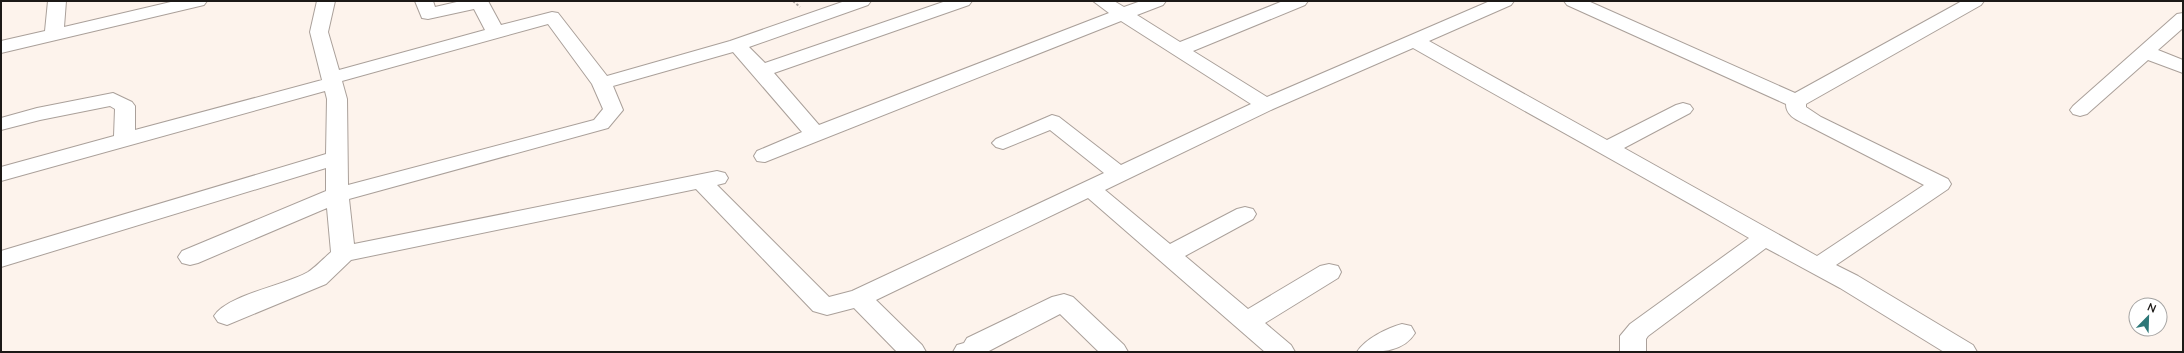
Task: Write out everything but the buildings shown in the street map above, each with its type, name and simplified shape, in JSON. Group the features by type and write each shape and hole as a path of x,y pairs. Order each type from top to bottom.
{"street":[{"path":"54,35 57,1"},
{"path":"1,47 198,1"},
{"path":"326,1 319,32 337,99 337,195 343,254"},
{"path":"424,1 428,14 481,1 496,33"},
{"path":"602,83 737,44 862,1"},
{"path":"762,71 963,1"},
{"path":"1102,1 1266,105"},
{"path":"765,156 815,134 1157,1"},
{"path":"1178,50 1299,1"},
{"path":"227,316 248,305 317,278 343,254 710,180 822,305 827,306 859,298 1266,105 1505,1"},
{"path":"1573,1 1796,101"},
{"path":"1796,101 1975,1"},
{"path":"1,174 552,18 602,83 613,110 601,124 337,195 190,256"},
{"path":"2080,110 2183,18"},
{"path":"1415,41 1563,126 1653,172 1887,304 1964,352"},
{"path":"737,44 762,71 815,134"},
{"path":"2145,52 2183,67"},
{"path":"1,124 38,114 113,99 124,106 125,140"},
{"path":"1796,101 1796,110 1814,121 1940,184 1818,266"},
{"path":"1608,148 1682,109"},
{"path":"1003,144 1052,121 1119,174"},
{"path":"1,260 337,158"},
{"path":"1089,188 1282,352"},
{"path":"1168,255 1245,214"},
{"path":"1633,352 1633,336 1639,330 1766,237"},
{"path":"1247,322 1329,272"},
{"path":"859,298 913,352"},
{"path":"974,351 976,345 1061,303 1064,303 1115,352"},
{"path":"1370,352 1402,333"}]}
